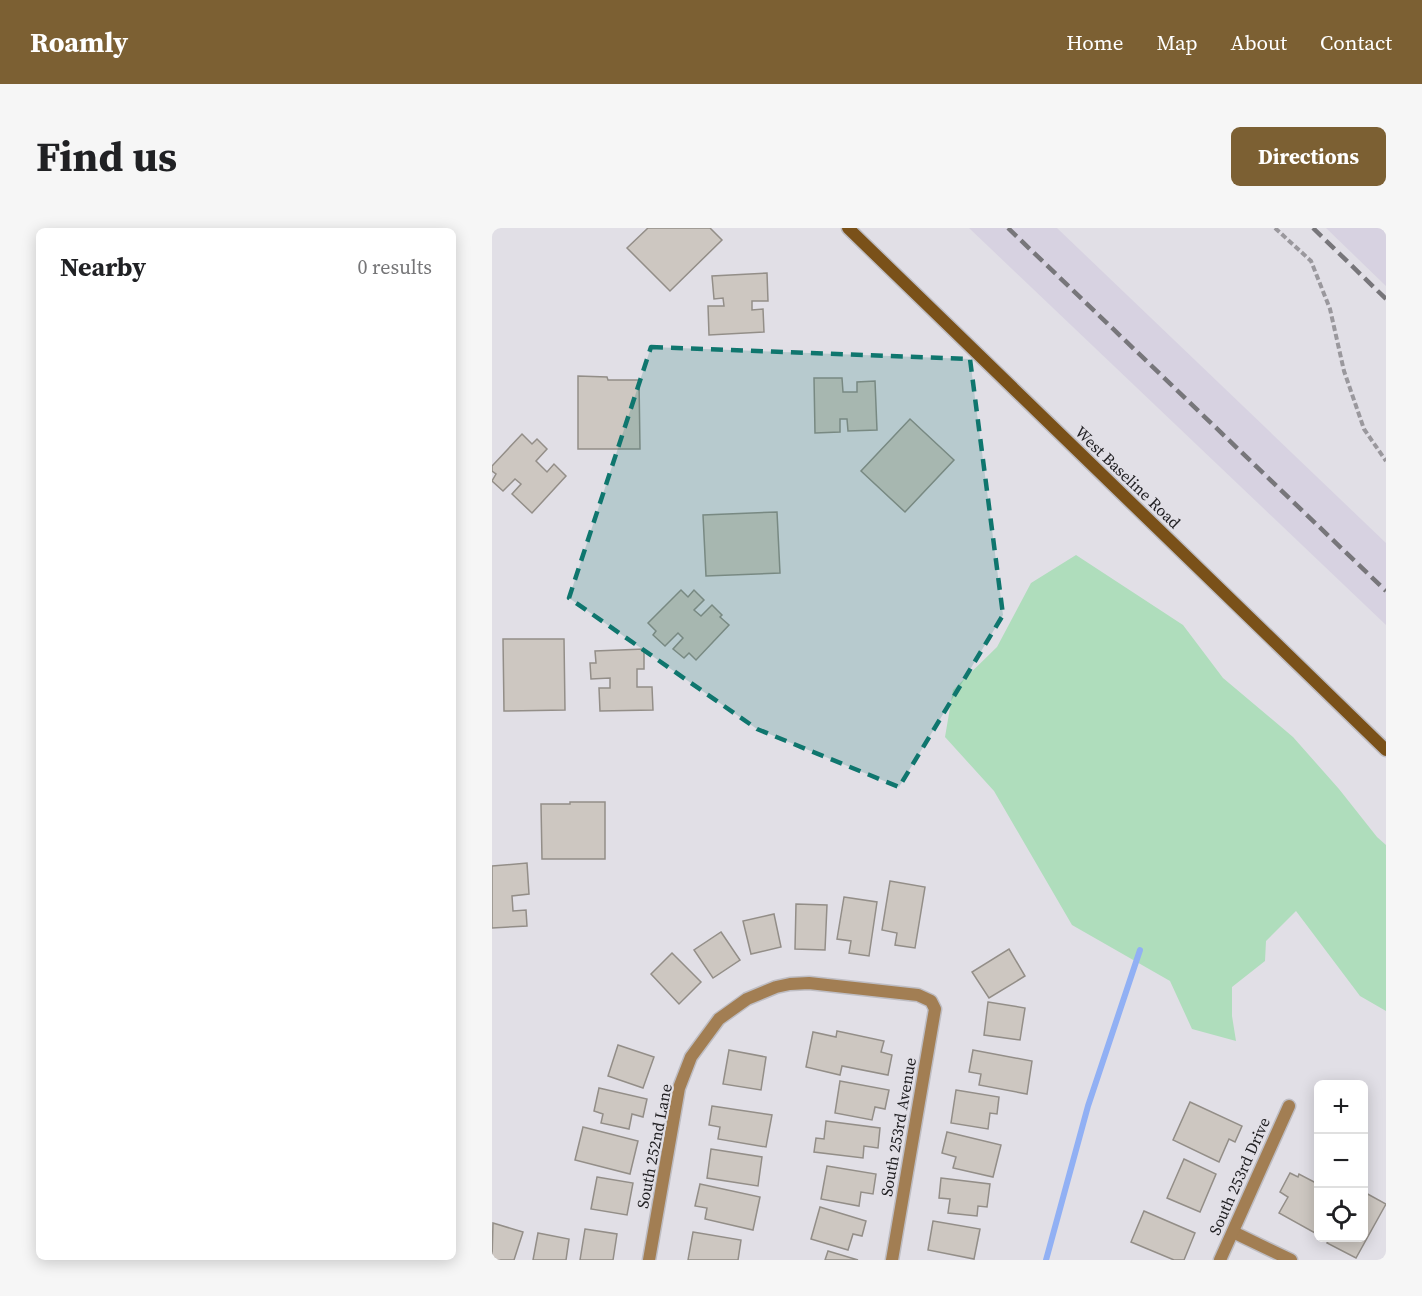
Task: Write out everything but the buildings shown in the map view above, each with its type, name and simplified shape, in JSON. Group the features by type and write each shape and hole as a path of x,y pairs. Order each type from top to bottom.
{"main road":[{"name":"West Baseline Road","path":"848,228 1386,750"}],"street":[{"name":"South 252nd Lane","path":"649,1260 679,1088 691,1058 719,1019 747,999 790,984 808,983 904,992 918,994 931,1001"},
{"name":"South 253rd Avenue","path":"892,1260 935,1015 931,1001"},
{"name":"South 253rd Drive","path":"1220,1260 1289,1106"},
{"path":"1233,1232 1291,1260"}],"path":[{"path":"1275,228 1311,261 1330,309 1344,371 1364,429 1386,460"}],"highlighted area":[{"path":"651,347 970,359 1003,615 899,787 757,729 569,598"}],"shaded area":[{"path":"969,228 1057,228 1386,543 1386,625"},
{"path":"1326,228 1386,228 1386,286"}],"green space":[{"path":"1076,555 1183,625 1223,678 1293,737 1386,845 1386,1011 1360,996 1296,911 1266,941 1265,961 1232,987 1232,1016 1236,1041 1192,1029 1170,981 1072,925 994,791 945,737 953,690 997,647 1031,583"}],"waterway":[{"path":"1046,1260 1088,1106 1140,950"}],"railway":[{"path":"1008,228 1386,591"},
{"path":"1313,228 1386,299"}]}
